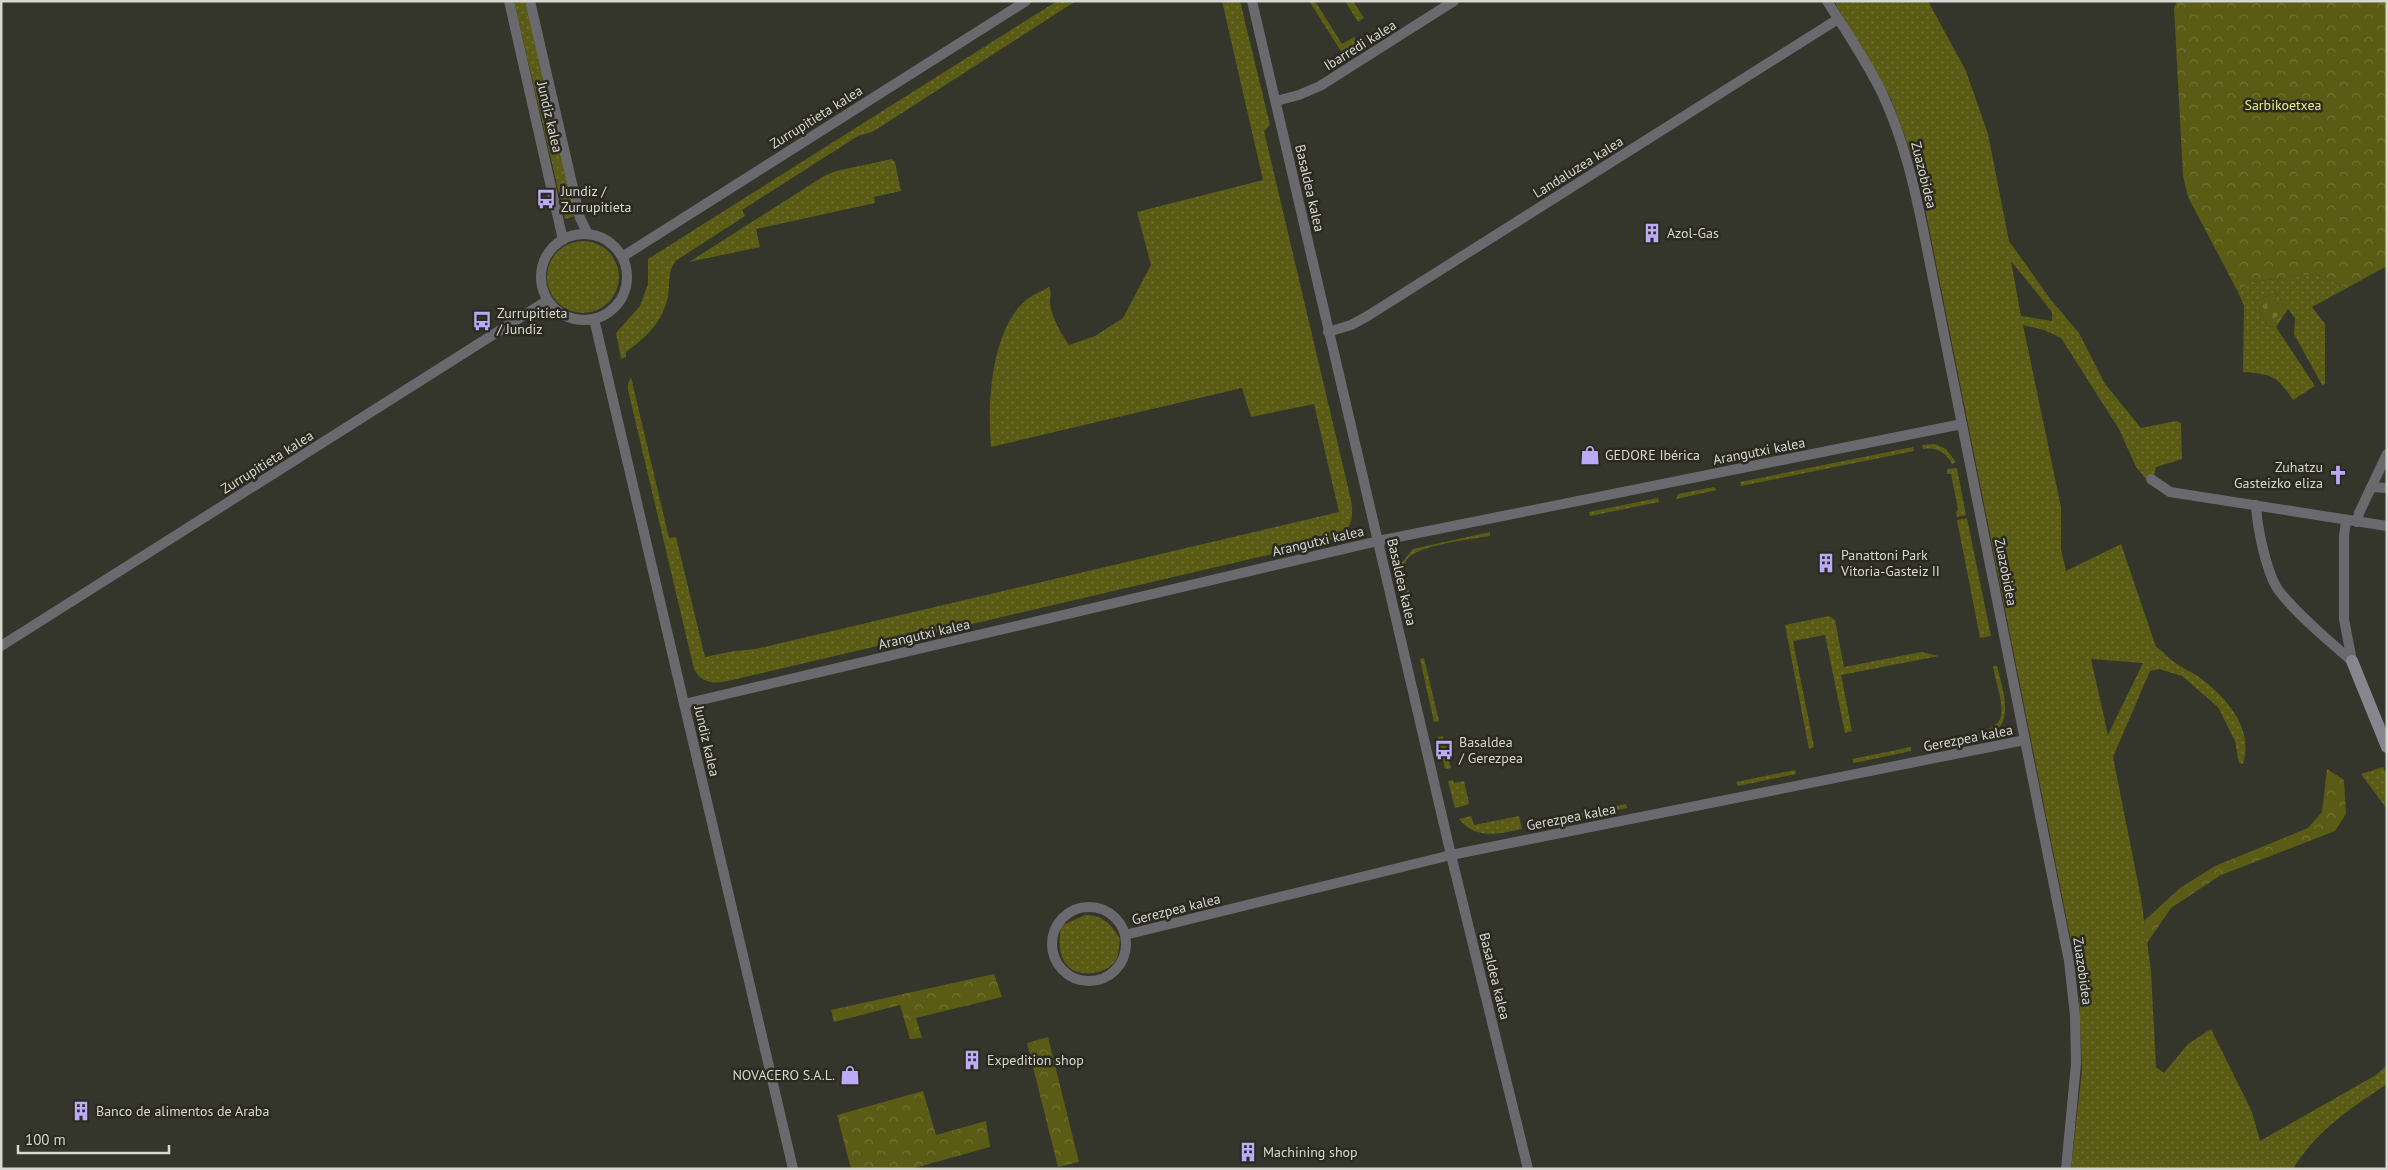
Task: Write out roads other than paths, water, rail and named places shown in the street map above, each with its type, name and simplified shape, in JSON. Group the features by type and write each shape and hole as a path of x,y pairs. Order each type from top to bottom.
{"street":[{"name":"Jundiz kalea","path":"509,1 563,240"},
{"name":"Jundiz kalea","path":"530,1 580,218 588,234"},
{"name":"Zurrupitieta kalea","path":"622,257 1026,1"},
{"name":"Basaldea kalea","path":"1252,1 1451,855 1528,1169"},
{"name":"Ibarredi kalea","path":"1276,101 1299,95 1320,86 1454,1"},
{"name":"Zuazobidea","path":"1827,1 1881,92 1900,139 1914,187 2069,962 2076,1016 2076,1064 2066,1169"},
{"name":"Landaluzea kalea","path":"1328,332 1351,325 1366,317 1838,19"},
{"path":"588,234 608,242 622,257 627,276 624,295 612,311 594,319 584,320 568,317 554,308 548,300 541,282 541,272 548,253 563,240 588,234"},
{"name":"Zurrupitieta kalea","path":"1,646 548,300"},
{"name":"Jundiz kalea","path":"594,319 793,1169"},
{"name":"Arangutxi kalea","path":"684,704 1378,541 1962,424"},
{"path":"2387,454 2352,521 2344,545 2344,619 2352,661 2387,747"},
{"path":"2151,479 2170,492 2387,526"},
{"path":"2371,487 2387,488"},
{"path":"2256,505 2264,547 2277,587 2332,645 2352,661"},
{"name":"Gerezpea kalea","path":"1125,935 1451,855 2025,740"},
{"path":"1084,907 1097,907 1110,913 1120,923 1125,935 1126,949 1121,962 1112,972 1094,980 1074,978 1062,970 1055,959 1052,945 1053,932 1060,920 1071,911 1084,907"}],"place":[{"name":"Jundiz / Zurrupitieta","path":"546,199"},
{"name":"Azol-Gas","path":"1652,233"},
{"name":"Zurrupitieta / Jundiz","path":"482,321"},
{"name":"GEDORE Ibérica","path":"1590,455"},
{"name":"Zuhatzu Gasteizko eliza","path":"2338,475"},
{"name":"Panattoni Park Vitoria-Gasteiz II","path":"1826,563"},
{"name":"Basaldea / Gerezpea","path":"1444,750"},
{"name":"Expedition shop","path":"972,1060"},
{"name":"NOVACERO S.A.L.","path":"850,1075"},
{"name":"Banco de alimentos de Araba","path":"81,1111"},
{"name":"Machining shop","path":"1248,1152"}],"park label":[{"name":"Sarbikoetxea","path":"2283,105"}]}
